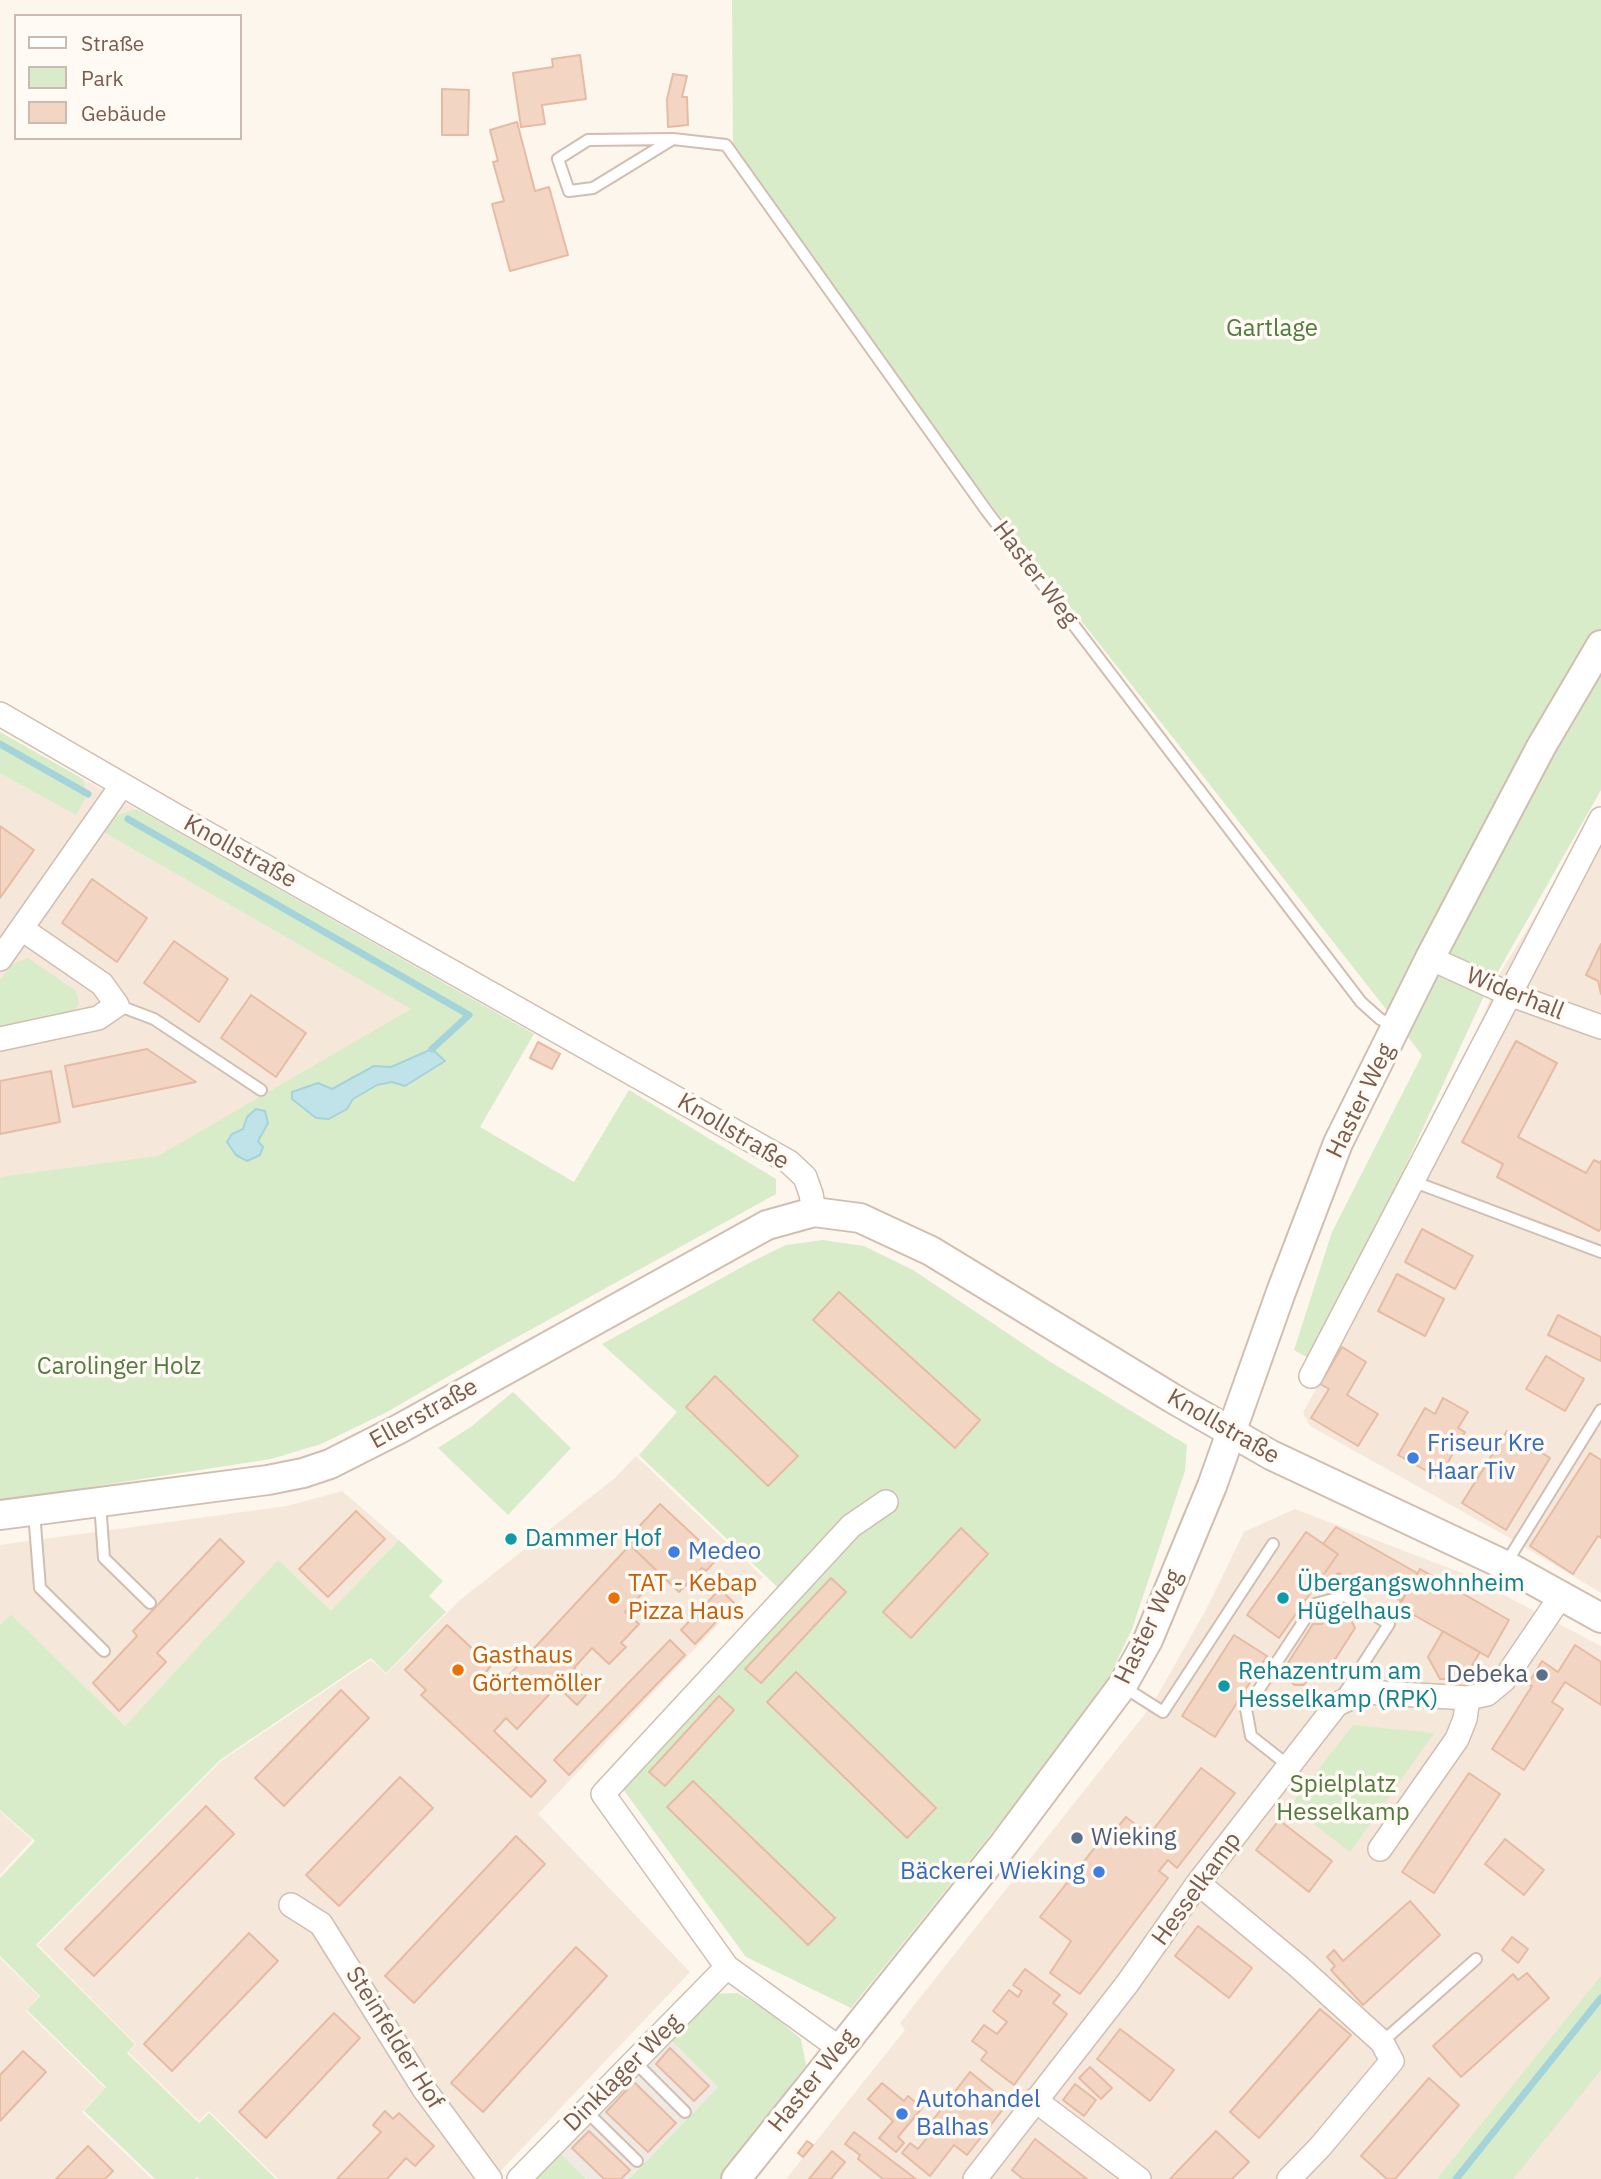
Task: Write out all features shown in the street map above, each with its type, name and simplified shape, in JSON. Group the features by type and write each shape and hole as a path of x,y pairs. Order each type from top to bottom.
{"street":[{"name":"Haster Weg","path":"736,2179 1004,1844 1122,1686 1148,1640 1212,1486 1281,1292 1338,1143 1430,958 1541,747 1601,645"},
{"name":"Knollstraße","path":"0,714 789,1162 804,1177 814,1212 860,1218 931,1251 1230,1433 1298,1469 1506,1565 1601,1618"},
{"path":"0,959 122,785"},
{"path":"1311,1376 1601,819"},
{"path":"0,1039 99,1018 117,1005 102,984 22,929"},
{"name":"Widerhall","path":"1430,958 1509,994 1601,1027"},
{"name":"Ellerstraße","path":"0,1515 268,1480 330,1464 399,1429 767,1225 814,1212"},
{"path":"839,2048 727,1967 603,1794 851,1526 886,1502"},
{"path":"1337,1704 1364,1692 1468,1698 1487,1694 1504,1680 1561,1596"},
{"path":"1380,1849 1457,1739 1465,1719 1468,1698"},
{"name":"Hesselkamp","path":"975,2179 1128,1984 1198,1883 1337,1704"},
{"path":"1198,1883 1298,1966 1382,2042 1392,2061 1321,2147 1289,2179"},
{"name":"Steinfelder Hof","path":"292,1905 321,1924 424,2089 491,2179"},
{"name":"Dinklager Weg","path":"519,2179 727,1967"},
{"path":"1035,2100 1139,2179"}],"lane":[{"name":"Haster Weg","path":"673,139 593,188 569,191 558,159 588,140 673,139 726,145 986,510 1154,732 1362,1002 1380,1019 1397,1027"},
{"path":"117,1005 155,1019 261,1090"},
{"path":"1412,1181 1601,1252"},
{"path":"1506,1565 1601,1410"},
{"path":"100,1502 104,1558 150,1603"},
{"path":"34,1511 40,1588 104,1651"},
{"path":"1122,1686 1163,1713 1273,1544"},
{"path":"1289,1766 1251,1736 1246,1709 1315,1604 1345,1596 1389,1624 1337,1704"},
{"path":"1382,2042 1476,1959"},
{"path":"634,2061 685,2112"},
{"path":"585,2110 637,2161"}],"shaded area":[{"path":"0,732 534,1034 0,1265"},
{"path":"1601,810 1601,1593 1508,1537 1310,1426 1303,1413 1410,1211 1500,973"},
{"path":"636,1456 763,1577 538,1814 690,1972 493,2179 278,2179 209,2111 199,2121 128,2052 136,2044 38,1945 221,1761 371,1660 386,1674 460,1600 615,1478"},
{"path":"342,1491 399,1540 331,1612 278,1561 125,1726 11,1614 0,1625 0,1545 287,1506"},
{"path":"1295,1509 1462,1573 1601,1646 1601,2179 786,2179 905,2030 900,2023 1152,1705 1208,1606 1244,1532"},
{"path":"0,1811 32,1840 0,1875"},
{"path":"0,1958 39,1996 26,2011 105,2088 82,2112 152,2179 0,2179"},
{"path":"667,2036 718,2087 629,2179 586,2179 558,2151"}],"green space":[{"name":"Gartlage","path":"732,0 1601,0 1601,790 1483,998 1315,1362 1294,1350 1332,1232 1422,1055 899,385 733,144"},
{"path":"0,732 83,779 86,797 76,815 0,773"},
{"name":"Carolinger Holz","path":"137,809 534,1034 480,1127 574,1182 629,1090 776,1179 776,1194 387,1412 321,1444 271,1459 0,1501 0,1177 158,1156 411,1009 102,831 114,816"},
{"path":"28,958 76,991 79,1004 72,1013 0,1028 0,980 13,964"},
{"path":"823,1240 864,1246 913,1270 1049,1361 1187,1445 1185,1471 1132,1629 1108,1679 1072,1733 851,2008 746,1957 620,1785 793,1602 639,1455 677,1412 602,1344 786,1245"},
{"path":"513,1392 571,1448 508,1515 438,1448 472,1426"},
{"path":"399,1540 443,1581 429,1596 446,1612 386,1673 371,1658 220,1760 36,1945 135,2044 127,2053 199,2123 209,2113 276,2179 155,2179 84,2111 106,2087 27,2010 40,1996 0,1956 0,1878 35,1841 0,1810 0,1625 11,1614 125,1726 278,1560 331,1611"},
{"name":"Spielplatz Hesselkamp","path":"1353,1725 1434,1733 1350,1852 1290,1806"},
{"path":"1601,1976 1601,2070 1513,2179 1437,2179"},
{"path":"738,1993 770,2013 801,2039 806,2065 720,2179 629,2179 718,2087 667,2036 711,1994"},
{"path":"558,2151 586,2179 533,2179"}],"water":[{"path":"432,1049 445,1061 405,1086 392,1082 377,1085 353,1099 347,1109 329,1119 316,1118 292,1099 292,1092 318,1083 332,1089 374,1066 391,1067"},
{"path":"256,1109 265,1111 268,1123 258,1141 263,1147 260,1155 247,1161 236,1155 227,1142 232,1134 243,1129 247,1117"}],"building":[{"path":"580,55 586,99 542,105 545,124 521,127 513,73 553,67 552,59"},
{"path":"673,74 687,76 682,97 687,97 688,125 668,127 667,99"},
{"path":"442,89 469,90 468,135 442,135"},
{"path":"517,122 535,191 549,187 568,255 510,271 492,204 504,201 493,162 498,161 490,130"},
{"path":"0,826 34,850 0,898"},
{"path":"92,879 147,918 117,962 62,923"},
{"path":"174,941 228,979 199,1022 144,983"},
{"path":"1601,944 1601,994 1598,981 1586,975"},
{"path":"251,995 306,1033 276,1077 221,1038"},
{"path":"1516,1041 1557,1063 1518,1137 1586,1173 1594,1160 1600,1163 1601,1161 1599,1231 1497,1177 1503,1164 1462,1142"},
{"path":"538,1042 560,1054 552,1069 530,1058"},
{"path":"147,1049 196,1082 73,1107 65,1066"},
{"path":"51,1071 60,1122 0,1134 0,1081"},
{"path":"1422,1229 1473,1256 1455,1289 1405,1262"},
{"path":"1397,1274 1444,1299 1425,1336 1378,1311"},
{"path":"839,1292 980,1420 955,1448 813,1320"},
{"path":"1558,1315 1601,1337 1601,1361 1548,1335"},
{"path":"1342,1347 1366,1362 1347,1395 1378,1414 1358,1446 1311,1418 1329,1389 1320,1384"},
{"path":"1546,1356 1584,1379 1565,1411 1526,1389"},
{"path":"715,1376 798,1456 768,1486 686,1407"},
{"path":"1443,1398 1468,1412 1458,1428 1465,1432 1439,1478 1398,1455 1425,1408 1435,1414"},
{"path":"1507,1431 1550,1458 1506,1530 1462,1503"},
{"path":"1590,1453 1601,1460 1601,1538 1598,1536 1573,1574 1530,1546"},
{"name":"Medeo","path":"660,1504 718,1558 706,1571 702,1568 679,1592 630,1545 637,1537 633,1533"},
{"path":"356,1511 385,1539 328,1597 299,1569"},
{"path":"1336,1527 1417,1573 1402,1601 1338,1573 1328,1588 1319,1581 1338,1554 1323,1544"},
{"path":"961,1528 988,1554 911,1638 883,1612"},
{"name":"Übergangswohnheim Hügelhaus","path":"1306,1532 1338,1554 1279,1638 1247,1615"},
{"path":"220,1539 244,1562 157,1653 166,1662 119,1711 93,1683 137,1636 133,1631"},
{"path":"630,1545 660,1574 625,1612 639,1624 621,1643 626,1647 609,1664 592,1648 574,1668 594,1686 577,1705 557,1686 517,1729 506,1718 494,1731 546,1781 531,1797 421,1695 426,1690 405,1670 447,1625 491,1666 485,1673 499,1686"},
{"path":"1420,1569 1509,1620 1488,1657 1398,1606"},
{"path":"831,1578 846,1592 761,1683 745,1669"},
{"path":"720,1589 734,1603 695,1644 681,1630"},
{"path":"1331,1610 1346,1610 1355,1628 1325,1675 1311,1675 1304,1685 1294,1685 1284,1669 1313,1624 1322,1624"},
{"path":"1443,1631 1480,1652 1464,1679 1440,1679 1428,1657"},
{"name":"Rehazentrum am Hesselkamp (RPK)","path":"1234,1635 1267,1656 1215,1737 1182,1716"},
{"path":"670,1640 685,1655 569,1775 554,1760"},
{"path":"1575,1645 1601,1662 1601,1705 1565,1682 1552,1702 1563,1709 1524,1770 1492,1749 1532,1686 1528,1684 1542,1661 1558,1672"},
{"path":"796,1672 936,1808 907,1838 767,1702"},
{"path":"341,1690 369,1718 284,1806 255,1778"},
{"path":"719,1696 734,1710 665,1786 649,1772"},
{"path":"1201,1768 1235,1793 1177,1868 1168,1860 1159,1871 1168,1878 1080,1994 1050,1973 1071,1941 1040,1917 1107,1832 1111,1835 1126,1817 1149,1835"},
{"path":"1469,1773 1500,1794 1434,1893 1402,1872"},
{"path":"400,1777 433,1808 339,1906 306,1875"},
{"path":"693,1781 835,1918 808,1945 667,1807"},
{"path":"206,1806 234,1834 94,1976 65,1949"},
{"path":"1279,1820 1332,1861 1309,1892 1256,1850"},
{"path":"516,1836 545,1864 414,2003 385,1976"},
{"path":"1505,1839 1544,1870 1524,1895 1485,1864"},
{"path":"1410,1901 1440,1935 1363,2005 1331,1970 1335,1966 1327,1957 1334,1950 1343,1961"},
{"path":"1198,1926 1252,1968 1229,1998 1175,1956"},
{"path":"249,1933 278,1961 172,2071 144,2044"},
{"path":"1512,1937 1528,1949 1518,1963 1502,1950"},
{"path":"576,1947 607,1976 483,2112 451,2083"},
{"path":"1025,1969 1060,1995 1053,2003 1067,2014 1014,2085 981,2060 987,2052 972,2041 984,2025 997,2034 1007,2022 993,2011 1009,1990 1018,1997 1022,1991 1013,1985"},
{"path":"1527,1973 1549,1998 1461,2077 1433,2046 1513,1974 1518,1980"},
{"path":"1320,2009 1351,2035 1259,2138 1230,2112"},
{"path":"334,2013 360,2038 266,2138 239,2112"},
{"path":"1120,2029 1174,2070 1150,2101 1097,2059"},
{"path":"670,2048 709,2086 694,2101 656,2064"},
{"path":"23,2051 46,2072 0,2121 0,2075"},
{"path":"1090,2067 1112,2088 1101,2099 1079,2078"},
{"path":"970,2072 1008,2103 967,2155 954,2145 930,2176 902,2153 910,2143 918,2149 934,2129 929,2125"},
{"path":"1429,2078 1459,2105 1395,2179 1387,2179 1361,2156"},
{"path":"634,2082 676,2123 648,2152 606,2112"},
{"name":"Autohandel Balhas","path":"882,2083 904,2101 908,2096 922,2108 898,2137 904,2143 896,2152 879,2138 893,2121 868,2099"},
{"path":"1075,2084 1096,2100 1084,2116 1063,2100"},
{"path":"385,2111 393,2119 399,2113 434,2146 415,2166 406,2158 387,2179 337,2179 381,2132 373,2125"},
{"path":"589,2131 630,2170 621,2179 604,2179 572,2148"},
{"path":"1216,2131 1249,2162 1232,2179 1170,2179"},
{"path":"854,2132 916,2179 883,2179 858,2159 860,2155 845,2144"},
{"path":"1035,2139 1087,2179 1023,2179 1012,2170"},
{"path":"807,2141 813,2145 803,2157 798,2153"},
{"path":"88,2146 113,2171 105,2179 56,2179"},
{"path":"832,2151 845,2162 831,2179 809,2179"}],"waterway":[{"path":"0,744 88,794"},
{"path":"128,819 469,1015 432,1049"},
{"path":"1456,2179 1601,1998"}],"place":[{"name":"Friseur Kre Haar Tiv","path":"1413,1458"},
{"name":"Dammer Hof","path":"511,1539"},
{"name":"Medeo","path":"674,1552"},
{"name":"TAT - Kebap Pizza Haus","path":"614,1598"},
{"name":"Übergangswohnheim Hügelhaus","path":"1283,1598"},
{"name":"Gasthaus Görtemöller","path":"458,1670"},
{"name":"Debeka","path":"1542,1675"},
{"name":"Rehazentrum am Hesselkamp (RPK)","path":"1224,1686"},
{"name":"Wieking","path":"1077,1838"},
{"name":"Bäckerei Wieking","path":"1099,1872"},
{"name":"Autohandel Balhas","path":"902,2114"}]}
